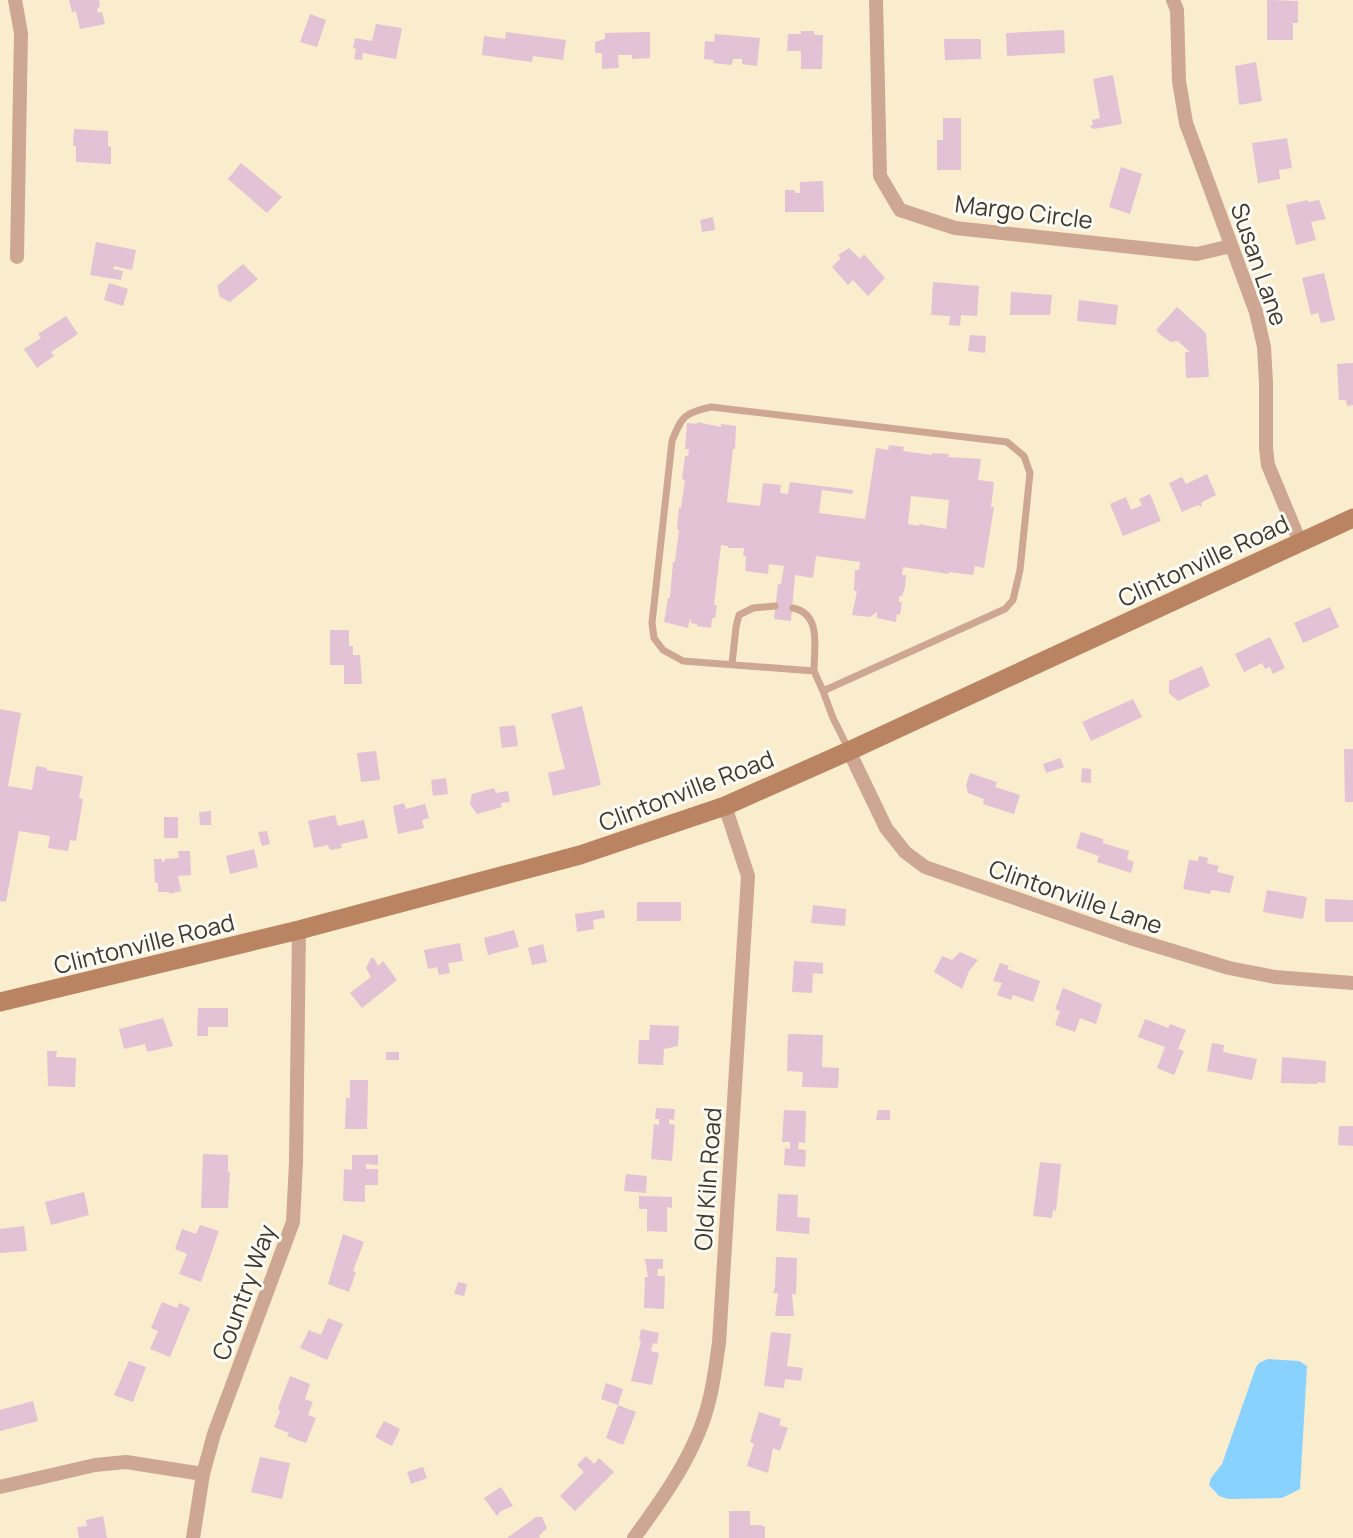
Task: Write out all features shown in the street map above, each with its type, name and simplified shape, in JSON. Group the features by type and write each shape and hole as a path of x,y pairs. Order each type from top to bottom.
{"main road":[{"name":"Clintonville Road","path":"0,1002 299,930 580,855 725,806 1353,518"}],"street":[{"path":"15,0 21,33 17,257"},
{"name":"Margo Circle","path":"876,0 880,176 900,209 955,228 1197,254 1231,246"},
{"name":"Susan Lane","path":"1173,0 1177,10 1179,81 1186,123 1256,312 1264,347 1268,465 1300,542"},
{"name":"Clintonville Lane","path":"849,751 886,828 905,852 925,867 1130,938 1229,968 1275,977 1353,983"},
{"name":"Old Kiln Road","path":"634,1538 666,1495 694,1442 709,1403 719,1343 748,876 725,806"},
{"name":"Country Way","path":"193,1538 203,1474 214,1434 293,1222 299,930"},
{"path":"0,1487 95,1465 126,1462 203,1474"}],"lane":[{"path":"814,671 683,661 663,650 654,638 652,623 672,441 680,420 690,411 711,407 1007,442 1024,456 1030,472 1020,570 1013,600 1005,609 823,691"},
{"path":"732,664 739,615 752,608 775,606"},
{"path":"793,608 804,610 811,618 815,634 814,671 849,751"}],"water":[{"path":"1268,1359 1299,1361 1307,1366 1300,1489 1282,1498 1228,1499 1219,1496 1209,1485 1211,1478 1222,1464 1256,1367"}],"building":[{"path":"69,0 99,0 98,13 102,12 105,24 80,29 76,11 72,12"},
{"path":"1267,0 1298,1 1298,23 1293,23 1293,40 1267,40"},
{"path":"310,14 326,20 317,47 300,42"},
{"path":"376,24 402,28 396,59 363,53 362,60 354,59 355,38 372,41"},
{"path":"1064,30 1065,53 1007,56 1006,33"},
{"path":"801,31 814,31 814,35 823,35 822,69 801,69 801,51 787,51 788,34 801,34"},
{"path":"506,32 566,40 563,60 533,56 532,62 482,55 484,36 505,39"},
{"path":"650,32 650,58 632,59 632,55 618,55 619,68 602,69 602,53 595,53 595,42 605,39 605,33"},
{"path":"715,34 760,38 757,66 742,64 742,59 733,59 732,65 704,59 705,41 714,42"},
{"path":"944,39 981,39 981,59 945,60"},
{"path":"1256,62 1262,101 1239,105 1235,66"},
{"path":"1113,75 1122,124 1094,129 1089,126 1093,125 1092,120 1100,118 1093,79"},
{"path":"943,118 961,118 961,170 937,170 937,140 943,140"},
{"path":"74,129 108,131 111,164 76,162"},
{"path":"1287,138 1292,168 1279,170 1280,179 1258,183 1252,143"},
{"path":"241,163 282,197 267,213 228,179"},
{"path":"1121,167 1142,174 1130,214 1109,207"},
{"path":"823,181 824,212 785,212 785,190 800,193 800,182"},
{"path":"1319,200 1326,219 1311,222 1316,240 1296,245 1286,205"},
{"path":"713,217 715,230 702,232 700,220"},
{"path":"96,242 136,250 132,270 114,266 113,269 123,271 121,280 90,275"},
{"path":"849,248 860,259 864,254 885,278 868,296 853,280 848,285 832,267 841,258 838,255"},
{"path":"243,264 258,279 230,302 220,297 217,286"},
{"path":"1324,273 1335,320 1321,323 1318,313 1311,315 1302,278"},
{"path":"933,282 979,286 977,316 961,315 960,326 949,325 950,316 931,315"},
{"path":"109,283 128,289 123,306 104,300"},
{"path":"1011,292 1052,295 1050,315 1010,315"},
{"path":"1079,300 1118,305 1116,325 1077,321"},
{"path":"1177,307 1206,333 1209,377 1186,378 1185,352 1190,352 1178,341 1171,342 1156,330"},
{"path":"66,316 78,334 51,352 54,356 37,368 24,349 41,338 38,334"},
{"path":"970,335 986,336 985,353 968,351"},
{"path":"1353,363 1353,405 1347,406 1346,400 1339,400 1337,364"},
{"path":"687,423 736,426 727,502 760,506 763,483 781,485 780,493 788,494 790,482 853,490 852,494 822,490 819,513 865,519 876,448 888,450 889,445 904,447 903,451 981,459 978,480 994,482 991,507 994,507 984,568 975,566 973,575 903,567 902,575 906,575 905,587 902,596 899,596 899,602 902,602 896,622 877,618 877,612 870,617 852,615 857,591 854,591 855,570 859,570 860,562 816,556 813,578 795,575 791,621 774,619 778,584 781,584 784,566 769,564 768,574 745,571 744,548 721,545 714,605 717,605 711,628 691,623 690,617 688,628 664,622 675,562 679,507 681,508 685,480 682,479 685,456 688,456 689,449 685,449","holes":["911,496 949,500 946,529 908,524"]},
{"path":"1207,474 1216,495 1202,502 1201,507 1198,505 1182,512 1169,483 1182,477 1186,484"},
{"path":"1150,494 1161,521 1123,536 1110,504 1126,497 1131,510 1142,505 1139,499"},
{"path":"1330,607 1339,627 1303,643 1294,623"},
{"path":"330,630 349,630 349,646 353,646 353,655 360,655 362,684 344,684 344,665 330,665"},
{"path":"1270,637 1285,668 1273,674 1270,667 1265,669 1262,663 1244,672 1235,654"},
{"path":"1202,666 1210,686 1178,701 1169,693 1169,681"},
{"path":"1133,699 1142,717 1091,741 1082,722"},
{"path":"582,706 601,785 553,796 548,773 565,769 551,714"},
{"path":"0,709 21,713 8,786 32,790 36,766 83,776 79,798 83,799 76,841 70,840 68,851 48,848 50,836 19,831 6,902 0,901"},
{"path":"515,725 518,746 502,748 499,727"},
{"path":"1344,749 1353,749 1353,802 1345,802"},
{"path":"376,751 380,780 361,782 357,753"},
{"path":"1060,758 1064,767 1046,773 1043,764"},
{"path":"1082,768 1091,769 1091,783 1081,782"},
{"path":"970,773 997,782 995,787 1020,795 1014,814 983,804 984,799 968,793 966,785"},
{"path":"446,778 448,794 433,796 431,780"},
{"path":"494,788 496,793 508,791 510,802 501,803 502,807 477,814 470,804 472,794"},
{"path":"404,803 406,809 425,804 429,818 422,820 424,828 398,834 393,806"},
{"path":"211,811 211,825 200,825 199,812"},
{"path":"335,815 338,826 364,820 368,838 341,844 342,848 330,850 328,845 314,848 308,821"},
{"path":"164,817 178,817 178,838 164,838"},
{"path":"267,831 270,844 262,846 258,832"},
{"path":"1081,832 1103,839 1103,843 1129,851 1127,859 1134,862 1131,873 1097,862 1099,856 1076,848"},
{"path":"254,849 258,867 230,874 226,856"},
{"path":"178,851 190,851 191,875 178,876 181,891 169,894 158,892 154,859 162,859 162,862 165,859 179,858"},
{"path":"1199,856 1208,858 1207,863 1219,866 1217,872 1234,876 1230,893 1211,890 1210,894 1183,889 1189,860 1198,861"},
{"path":"1267,890 1307,897 1303,919 1263,912"},
{"path":"1325,899 1353,900 1353,922 1325,922"},
{"path":"637,902 681,902 681,921 637,921"},
{"path":"813,905 846,909 845,926 811,923"},
{"path":"604,910 605,918 593,920 594,929 577,932 575,914"},
{"path":"514,930 519,947 488,955 484,938"},
{"path":"460,943 463,961 448,963 450,973 439,975 437,967 428,969 424,950"},
{"path":"543,944 547,962 532,965 528,948"},
{"path":"960,952 978,960 969,971 962,989 934,972 942,956 952,960"},
{"path":"371,958 374,958 378,966 383,961 397,980 362,1008 350,993 371,977 366,968"},
{"path":"794,961 823,963 823,974 813,973 812,993 792,992"},
{"path":"1000,963 1009,966 1007,969 1040,981 1033,1002 1013,995 1011,1000 997,995 1002,983 993,981"},
{"path":"1063,988 1102,1004 1096,1024 1080,1018 1075,1032 1055,1025 1060,1011 1055,1009"},
{"path":"198,1008 228,1008 228,1027 208,1027 208,1036 197,1036"},
{"path":"163,1018 173,1046 147,1052 145,1044 124,1049 119,1029"},
{"path":"1145,1019 1168,1028 1170,1024 1186,1030 1178,1049 1184,1051 1174,1075 1157,1068 1165,1047 1138,1037"},
{"path":"650,1025 679,1026 678,1046 664,1049 663,1065 638,1064 639,1040 649,1040"},
{"path":"788,1034 823,1035 822,1067 839,1068 838,1088 802,1087 803,1072 787,1071"},
{"path":"1212,1043 1224,1045 1223,1052 1257,1059 1252,1080 1207,1071"},
{"path":"47,1051 57,1051 56,1057 76,1058 75,1087 48,1086"},
{"path":"386,1052 399,1052 399,1060 386,1060"},
{"path":"1282,1057 1326,1061 1325,1083 1281,1083"},
{"path":"350,1080 368,1080 367,1129 345,1129 346,1098 350,1098"},
{"path":"656,1108 675,1109 674,1120 669,1119 669,1124 675,1125 672,1161 651,1159 654,1124 659,1125 659,1119 655,1119"},
{"path":"784,1110 806,1111 805,1143 799,1142 798,1149 806,1150 805,1167 784,1165 785,1148 790,1149 790,1142 782,1142"},
{"path":"878,1110 890,1110 890,1120 876,1120"},
{"path":"1339,1126 1353,1126 1353,1146 1338,1145"},
{"path":"203,1154 228,1155 228,1208 201,1208"},
{"path":"352,1155 378,1155 378,1165 366,1164 366,1169 378,1169 378,1185 365,1185 365,1202 343,1201 344,1169 352,1170"},
{"path":"1040,1162 1061,1164 1056,1211 1053,1210 1052,1218 1033,1216"},
{"path":"626,1174 647,1176 646,1193 624,1191"},
{"path":"84,1192 89,1215 51,1225 45,1202"},
{"path":"778,1194 798,1195 797,1217 810,1218 809,1234 776,1231"},
{"path":"639,1196 672,1197 672,1208 667,1207 667,1232 647,1231 647,1209 639,1209"},
{"path":"200,1225 219,1231 201,1282 179,1274 187,1254 175,1249 182,1229 196,1234"},
{"path":"24,1226 27,1251 0,1253 0,1229"},
{"path":"343,1234 364,1242 353,1271 356,1272 349,1292 328,1284"},
{"path":"776,1257 797,1258 796,1294 792,1294 794,1316 775,1316 778,1293 773,1293"},
{"path":"645,1259 663,1259 663,1269 658,1269 657,1276 665,1276 664,1309 644,1308 645,1277 648,1277"},
{"path":"458,1282 467,1284 464,1296 454,1294"},
{"path":"162,1302 177,1308 179,1303 190,1308 170,1357 150,1349 158,1331 151,1328"},
{"path":"328,1318 343,1324 327,1360 300,1348 309,1330 321,1335"},
{"path":"641,1329 659,1333 657,1344 653,1343 651,1351 659,1353 652,1385 631,1381 641,1341"},
{"path":"771,1332 791,1334 787,1366 803,1368 801,1381 785,1379 784,1388 764,1386"},
{"path":"129,1361 146,1367 133,1402 114,1395"},
{"path":"290,1376 310,1384 305,1399 313,1402 308,1415 316,1418 306,1443 287,1436 289,1433 274,1427"},
{"path":"606,1383 623,1389 618,1405 601,1399"},
{"path":"33,1401 38,1421 0,1431 0,1410"},
{"path":"618,1405 636,1412 623,1445 606,1438"},
{"path":"759,1412 781,1419 779,1425 788,1428 780,1451 773,1448 768,1473 747,1466 754,1444 750,1442"},
{"path":"384,1421 400,1429 392,1446 375,1437"},
{"path":"586,1456 594,1464 599,1458 614,1472 575,1511 560,1496 584,1472 577,1465"},
{"path":"260,1457 290,1463 282,1499 251,1492"},
{"path":"423,1467 427,1478 411,1484 407,1472"},
{"path":"501,1487 513,1506 501,1511 497,1516 484,1498"},
{"path":"729,1511 750,1511 750,1525 765,1527 765,1538 729,1538"},
{"path":"103,1516 107,1538 79,1538 77,1527 87,1526 86,1520"},
{"path":"536,1517 542,1517 547,1528 540,1538 507,1538"}]}
